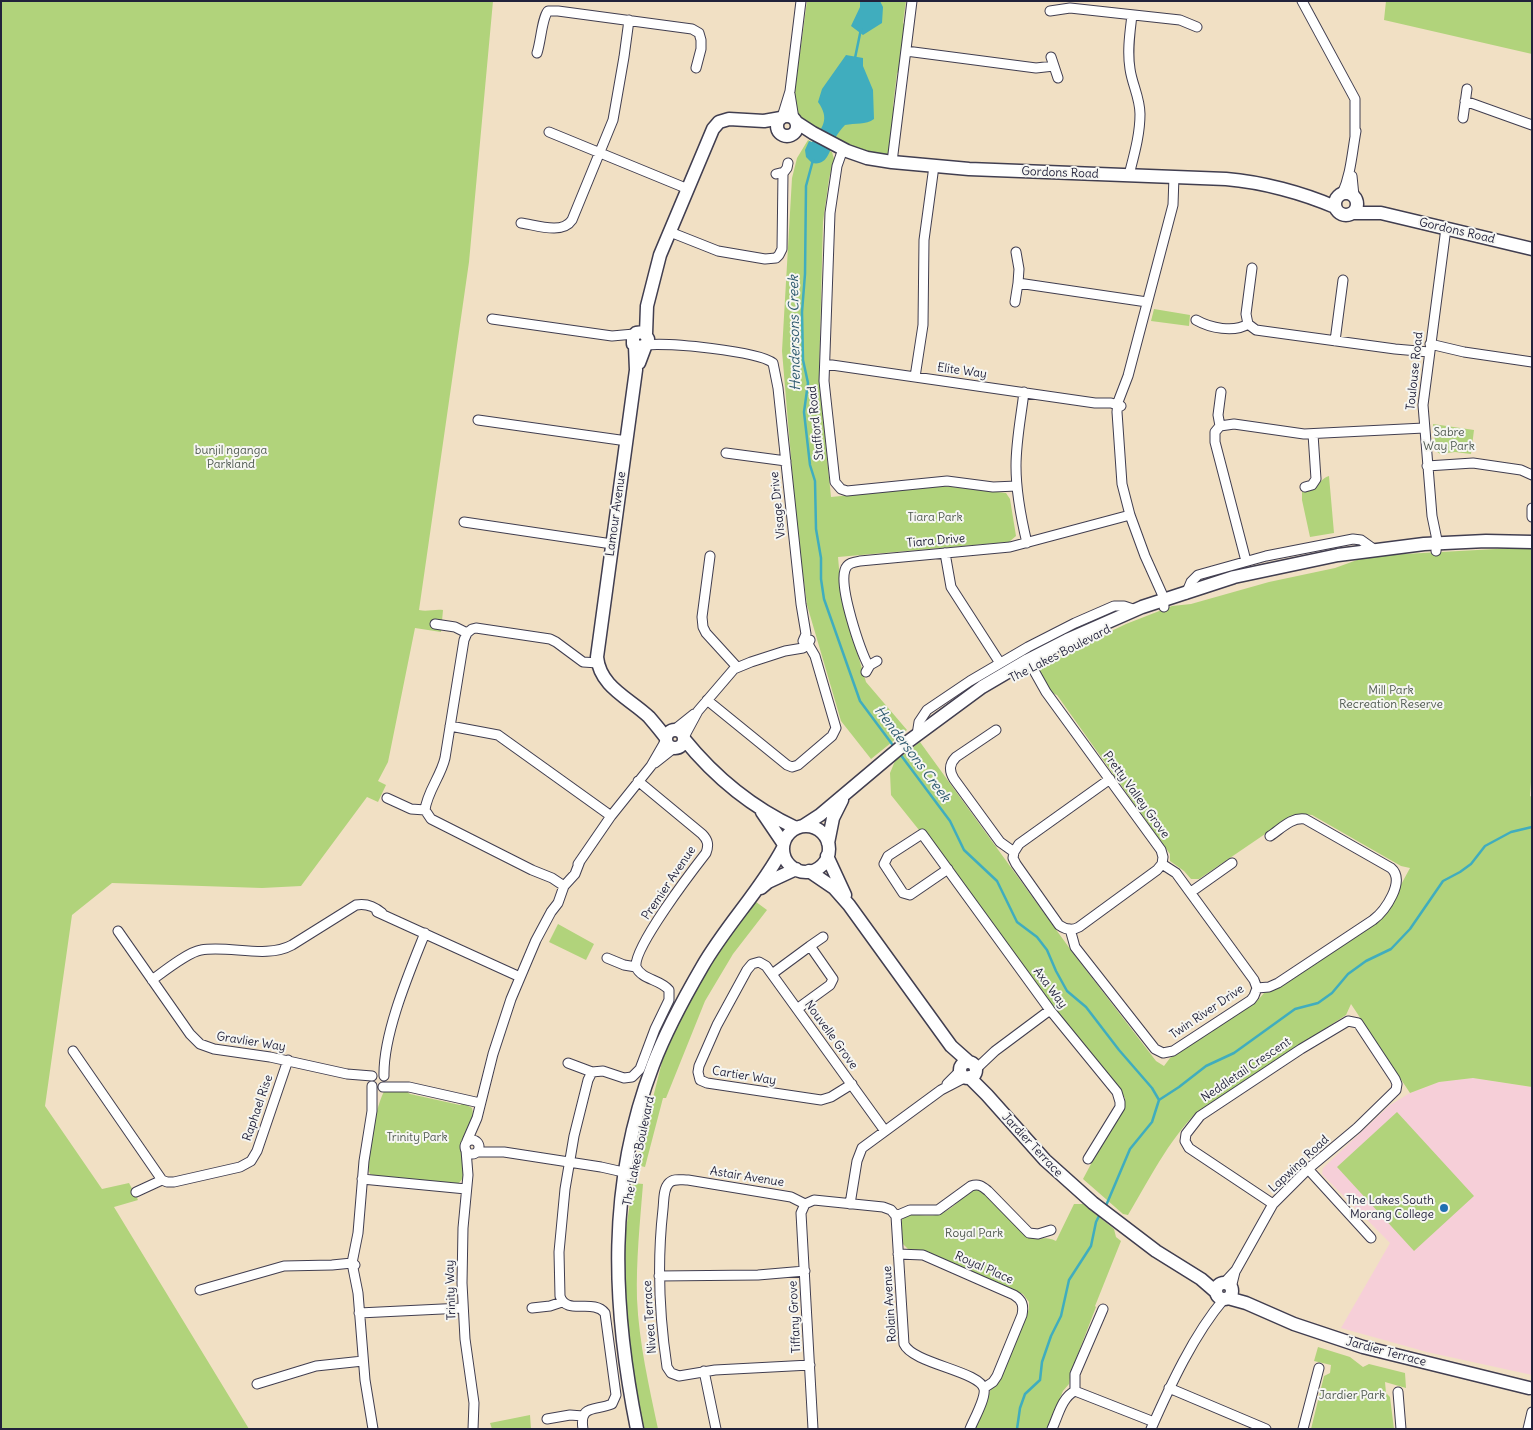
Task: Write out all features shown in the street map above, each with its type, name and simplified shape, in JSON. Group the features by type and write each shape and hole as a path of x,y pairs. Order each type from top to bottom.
{"street":[{"path":"789,122 790,91 801,1"},
{"path":"892,162 912,1"},
{"path":"1302,1 1311,21 1355,98 1355,136 1347,201"},
{"path":"1050,11 1062,5 1180,20 1197,27"},
{"path":"537,53 544,19 548,12 558,11 696,30 701,40 696,68"},
{"path":"1132,14 1129,61 1138,96 1140,114 1132,175"},
{"path":"521,223 560,228 570,224 617,107 629,20"},
{"path":"906,51 1036,68 1054,66"},
{"path":"1051,57 1058,78"},
{"path":"1463,118 1467,89"},
{"path":"1465,101 1532,124"},
{"name":"Lamour Avenue","path":"598,660 640,340 656,269 710,136 716,126 728,119 789,122 787,136 779,131 749,121"},
{"name":"Gordons Road","path":"789,122 843,149 867,158 969,169 1178,176 1236,180 1312,197 1347,201 1381,213 1532,248"},
{"path":"549,132 688,189"},
{"name":"Stafford Road","path":"843,149 835,176 829,223 825,364 825,388 834,478 837,486 841,489 851,490 947,481 994,487 1017,486"},
{"path":"670,232 718,252 765,259 776,258 782,248 779,173 787,168 788,163"},
{"path":"915,377 922,325 924,240 934,166"},
{"path":"1162,602 1130,515 1122,484 1119,407 1173,205 1178,176"},
{"name":"Toulouse Road","path":"1435,546 1431,529 1432,516 1423,405 1446,228"},
{"path":"1015,302 1019,269 1016,252"},
{"path":"1252,268 1246,314 1248,324 1256,330 1395,349 1464,352 1532,362"},
{"path":"1335,341 1343,280"},
{"path":"1018,283 1147,302"},
{"path":"492,319 640,340"},
{"path":"1196,320 1209,325 1234,329 1248,324"},
{"name":"Visage Drive","path":"640,340 752,355 775,362 806,643 815,656 836,728 832,736 814,752 798,765 792,767 788,766 707,700"},
{"name":"Elite Way","path":"825,364 1119,407"},
{"path":"1024,392 1016,456 1017,486 1027,543"},
{"path":"1220,426 1218,415 1221,392"},
{"path":"478,420 627,441"},
{"path":"1246,561 1215,442 1215,432 1220,426 1234,424 1297,434 1424,428"},
{"path":"1305,488 1312,485 1316,479 1313,434"},
{"path":"726,453 786,462"},
{"path":"1427,466 1473,463 1521,470 1532,474"},
{"path":"1532,508 1532,517"},
{"name":"Tiara Drive","path":"877,661 868,669 849,606 844,574 847,566 853,562 1004,548 1130,515"},
{"path":"464,522 612,544"},
{"name":"The Lakes Boulevard","path":"1186,595 1191,582 1198,575 1246,561 1353,539 1365,542 1375,550"},
{"name":"The Lakes Boulevard","path":"800,827 820,815 897,750 939,719 1075,637 1136,610 1280,567 1338,556 1375,550 1486,541 1526,542"},
{"path":"945,553 951,587 1000,663"},
{"path":"710,556 702,617 703,627 706,633 737,667"},
{"name":"The Lakes Boulevard","path":"1030,664 1092,637 1162,602"},
{"name":"The Lakes Boulevard","path":"916,735 919,722 927,710 1000,663 1051,635 1107,609 1118,606 1136,610"},
{"path":"435,624 456,627 467,633"},
{"path":"560,884 550,882 532,870 431,819 425,810 426,803 444,765 464,640 467,633 472,629 476,628 542,638 556,642 584,662 598,660 602,676 608,683 758,808 800,827 816,828 821,832 828,842 827,856 820,866 809,871 796,869 786,861 783,846 758,808"},
{"path":"675,739 726,676 737,667 806,643"},
{"name":"Pretty Valley Grove","path":"1030,664 1046,692 1160,850 1163,857 1162,864"},
{"path":"450,726 498,735 611,816"},
{"path":"996,730 956,757 951,762 950,770 954,779 1000,842 1014,852"},
{"name":"Trinity Way","path":"473,1429 474,1403 463,1308 463,1228 466,1189 477,1118 493,1054 520,977 551,912 558,903 560,884 574,874 580,861 611,816 638,781 675,739"},
{"path":"1110,779 1019,844 1014,852 1016,864 1059,925 1070,929 1079,926 1157,870 1162,864 1176,873 1254,980 1256,988"},
{"name":"Premier Avenue","path":"636,967 636,960 647,939 679,889 706,853 708,846 706,838 702,834 638,781"},
{"name":"The Lakes Boulevard","path":"828,842 833,818 844,796"},
{"path":"387,798 411,809 425,810"},
{"name":"Twin River Drive","path":"1070,929 1075,947 1155,1049 1163,1053 1173,1051 1251,1000 1256,988 1270,987 1278,983 1373,920 1384,909 1398,882 1396,873 1391,868 1305,819 1299,818 1291,821 1270,836"},
{"path":"783,846 790,831 800,827"},
{"name":"Axa Way","path":"948,868 910,895 903,893 884,866 884,861 888,856 922,834 948,868 1050,1010 1117,1092 1120,1098 1120,1107 1088,1159"},
{"name":"The Lakes Boulevard","path":"637,1429 624,1356 618,1278 629,1171 671,1026 702,966 732,920 776,862 783,846"},
{"name":"Jardier Terrace","path":"827,856 849,905"},
{"path":"1190,892 1232,863"},
{"name":"The Lakes Boulevard","path":"751,895 768,882 796,869"},
{"name":"Jardier Terrace","path":"809,871 834,888 849,905 968,1070 1045,1160 1093,1204 1156,1251 1201,1279 1246,1303 1294,1324 1354,1345 1531,1390"},
{"path":"152,980 193,952 202,950 281,950 343,914 360,908 382,913 520,977"},
{"name":"Gravlier Way","path":"118,931 190,1034 200,1044 214,1050 288,1060 372,1080"},
{"path":"372,1429 358,1313 358,1293 353,1265 358,1233 362,1179 372,1110 372,1080 386,1049 401,998 425,933"},
{"path":"772,974 823,937"},
{"path":"797,1009 833,981 830,973 810,946"},
{"path":"568,1063 592,1072 603,1071 629,1078 636,1075 668,1000 670,994 666,986 641,974 636,967 624,966 607,958"},
{"name":"Nouvelle Grove","path":"754,964 759,962 764,964 772,974 885,1130"},
{"name":"Cartier Way","path":"754,964 750,966 743,976 717,1025 699,1066 700,1080 707,1083 821,1100 831,1097 852,1084"},
{"path":"850,1204 859,1151 864,1145 1050,1010"},
{"name":"Neddletail Crescent","path":"1273,1204 1188,1148 1185,1141 1186,1134 1200,1116 1300,1048 1348,1021 1358,1023 1395,1078 1398,1084 1396,1090"},
{"path":"372,1110 384,1082 386,1049"},
{"path":"73,1051 162,1180"},
{"name":"Raphael Rise","path":"136,1192 162,1180 174,1182 240,1167 251,1161 257,1151 288,1060"},
{"path":"562,1302 560,1296 560,1244 569,1162 588,1080 592,1072"},
{"path":"372,1080 380,1074 384,1082 480,1103"},
{"path":"372,1080 376,1088 384,1082"},
{"name":"Lapwing Road","path":"1153,1426 1169,1388 1273,1204 1308,1169 1357,1128 1396,1090"},
{"path":"473,1147 629,1171"},
{"path":"1308,1169 1371,1238"},
{"path":"362,1179 466,1189"},
{"name":"Astair Avenue","path":"673,1180 688,1180 791,1197 805,1204 814,1200 884,1207 891,1210 896,1216"},
{"name":"Nivea Terrace","path":"673,1180 667,1186 665,1194 659,1276 663,1339 668,1369 671,1373 679,1376 704,1371 810,1365"},
{"path":"896,1216 910,1210 938,1210 977,1184 988,1191 1029,1233 1038,1234 1051,1230"},
{"name":"Tiffany Grove","path":"805,1204 801,1213 813,1429"},
{"name":"Rolain Avenue","path":"896,1216 903,1338 906,1348 915,1354 979,1382 984,1388"},
{"name":"Royal Place","path":"898,1254 923,1255 1014,1294 1022,1301 1022,1315 997,1376 993,1382 984,1388"},
{"path":"200,1290 279,1267 353,1265"},
{"path":"659,1276 758,1275 805,1272"},
{"path":"532,1308 550,1306 562,1302 574,1306 595,1306 602,1310 606,1318 616,1398 608,1405 587,1411 583,1416 583,1429"},
{"path":"358,1313 463,1308"},
{"path":"1076,1391 1074,1374 1104,1309"},
{"path":"257,1384 316,1366 363,1361"},
{"path":"1303,1429 1319,1368"},
{"path":"704,1371 716,1429"},
{"path":"970,1429 983,1399 984,1388"},
{"path":"1169,1388 1259,1428"},
{"path":"1052,1429 1064,1401 1069,1394 1076,1391 1153,1426"},
{"path":"1398,1392 1401,1429"},
{"name":"Trinity Way","path":"474,1403 479,1416 479,1429"},
{"path":"1528,1429 1532,1412"},
{"path":"547,1419 570,1415 583,1416"}],"shaded area":[{"name":"The Lakes South Morang College","path":"1473,1078 1532,1087 1532,1375 1427,1352 1341,1328 1390,1243 1322,1174 1323,1168 1390,1105 1410,1093 1439,1082"}],"green space":[{"name":"bunjil nganga Parkland","path":"1,1 493,1 469,262 419,610 443,610 441,632 415,628 388,762 378,781 386,785 378,802 367,797 301,886 262,888 112,883 72,915 45,1106 102,1189 129,1183 138,1200 114,1207 249,1429 1,1429"},
{"path":"807,1 906,1 903,23 906,26 900,71 897,73 893,106 895,110 889,152 887,154 872,154 840,143 833,134 813,129 798,116 795,110 793,94"},
{"path":"1386,1 1532,1 1532,54 1384,20"},
{"name":"Tiara Park","path":"808,140 832,152 834,159 823,222 819,377 831,497 943,486 1006,493 1010,499 1016,536 1009,542 838,557 842,602 866,682 907,730 871,759 841,721 807,605 797,529 782,351 792,178 797,158"},
{"path":"1154,309 1190,315 1189,326 1151,321"},
{"name":"Sabre Way Park","path":"1433,424 1474,430 1471,454 1455,452 1440,454 1436,451"},
{"path":"1329,476 1334,533 1310,537 1302,492 1311,490"},
{"name":"Mill Park Recreation Reserve","path":"1532,547 1532,768 1530,796 1532,797 1532,1087 1473,1078 1439,1082 1410,1093 1351,1004 1346,1015 1197,1112 1168,1148 1128,1215 1123,1214 1083,1179 1124,1108 1125,1098 1041,991 925,831 919,830 891,795 890,773 895,761 920,742 1073,953 1156,1061 1164,1066 1170,1058 1258,1000 1264,993 1276,989 1384,916 1410,868 1401,866 1312,815 1302,814 1293,815 1199,879 1191,879 1184,871 1170,861 1170,854 1057,695 1046,686 1040,671 1042,667 1046,662 1126,624 1172,606 1191,604 1269,582 1335,568 1368,556"},
{"path":"752,899 767,910 733,954 705,1001 666,1098 663,1098 645,1167 636,1165 664,1054 699,979"},
{"path":"558,924 594,944 586,960 549,942"},
{"name":"Trinity Park","path":"385,1090 405,1090 410,1094 460,1105 463,1103 472,1108 471,1126 461,1146 464,1177 461,1181 457,1184 370,1174 369,1157 372,1132 378,1106"},
{"path":"1397,1112 1474,1196 1414,1251 1337,1167"},
{"path":"633,1183 643,1184 637,1299 642,1348 658,1429 641,1429 623,1300 623,1249"},
{"name":"Royal Park","path":"972,1190 978,1190 984,1194 1024,1234 1029,1236 1056,1241 1074,1204 1083,1204 1114,1229 1116,1237 1121,1241 1071,1372 1069,1384 1063,1391 1047,1429 974,1429 991,1389 999,1381 1029,1309 1029,1302 1023,1294 925,1251 908,1249 902,1243 901,1222 904,1216 936,1215 951,1208"},
{"name":"Jardier Park","path":"1318,1347 1350,1357 1363,1367 1369,1364 1405,1373 1406,1388 1385,1382 1386,1393 1390,1397 1394,1429 1311,1429 1324,1376 1330,1373 1331,1365 1314,1361"},
{"path":"530,1415 531,1429 492,1429 490,1423"}],"water":[{"path":"860,1 880,1 883,7 882,23 863,35 851,26 860,7"},
{"path":"846,55 863,58 863,66 873,90 874,119 864,123 845,125 837,135 825,160 812,163 806,157 805,150 809,141 812,142 824,123 824,113 818,102 822,89"}],"waterway":[{"name":"Hendersons Creek","path":"855,58 861,29"},
{"name":"Hendersons Creek","path":"813,160 806,186 805,274 802,312 803,360 808,383 804,412 810,465 815,481 816,529 821,558 821,579 824,599 860,701 895,748"},
{"name":"Hendersons Creek","path":"900,754 950,821 964,850 997,881 1017,922 1037,937 1047,950 1067,991 1086,1007 1119,1050 1152,1088 1159,1100 1152,1122 1130,1149 1105,1208"},
{"path":"1159,1100 1206,1066 1234,1053 1295,1009 1318,1003 1332,993 1348,974 1366,961 1391,949 1410,929 1443,881 1471,864 1485,846 1511,832 1532,827"},
{"name":"Hendersons Creek","path":"1017,1429 1020,1408 1025,1394 1040,1380 1042,1362 1051,1336 1061,1316 1069,1280 1091,1246 1096,1222 1100,1214"}],"place":[{"name":"The Lakes South Morang College","path":"1444,1208"}]}
